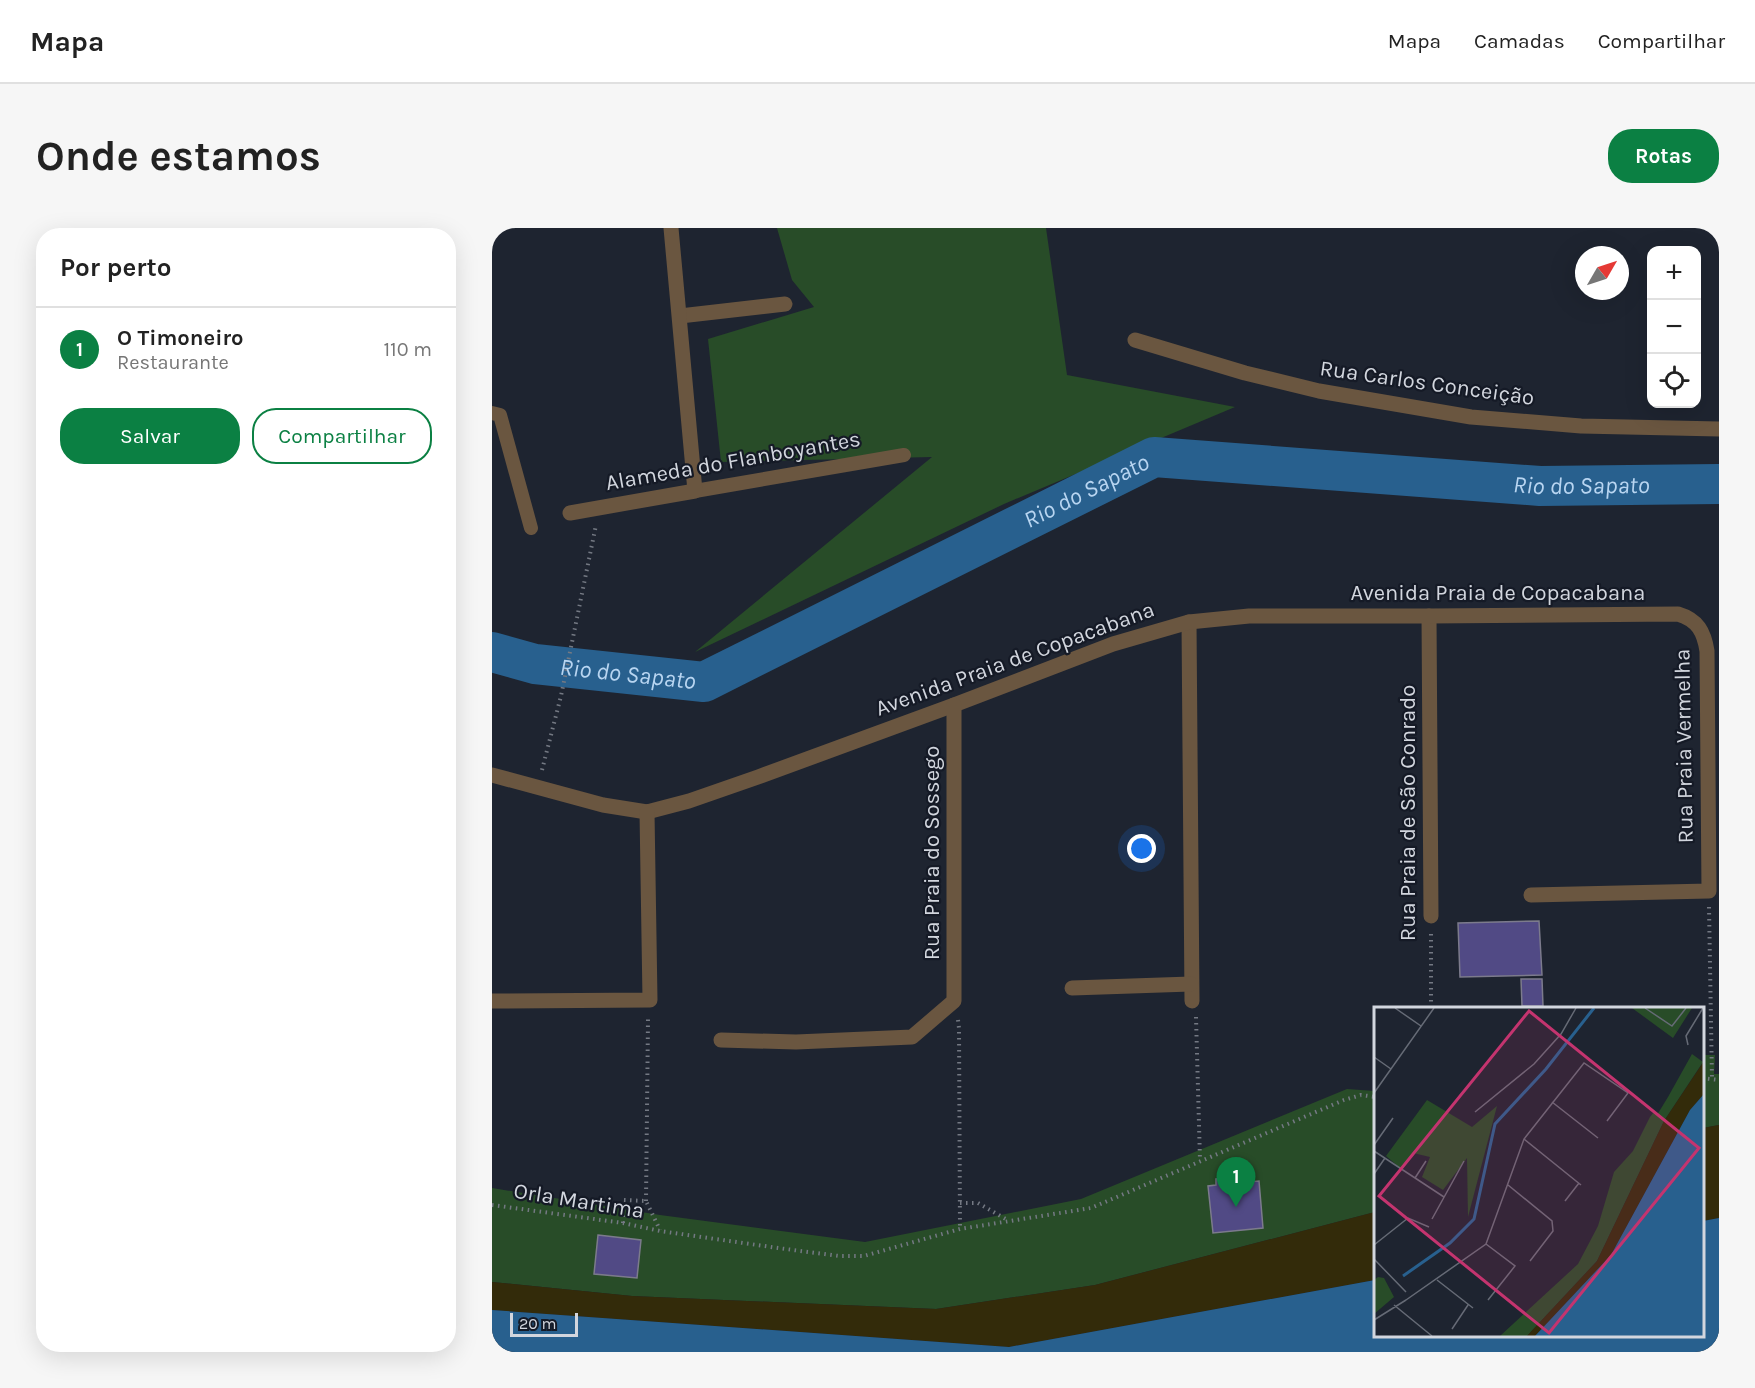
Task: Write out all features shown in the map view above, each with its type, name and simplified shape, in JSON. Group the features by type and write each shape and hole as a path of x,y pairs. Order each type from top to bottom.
{"street":[{"path":"671,228 695,491"},
{"path":"680,316 785,304"},
{"name":"Rua Carlos Conceição","path":"1135,340 1245,373 1319,391 1471,417 1581,426 1719,429"},
{"name":"Alameda do Flanboyantes","path":"570,513 695,491"},
{"name":"Avenida Praia de Copacabana","path":"492,775 603,805 647,812 689,801 758,777 1113,644 1189,622 1249,616 1678,614"},
{"name":"Rua Praia Vermelha","path":"1678,614 1690,618 1698,626 1705,639 1707,651 1709,891"},
{"name":"Rua Praia de São Conrado","path":"1429,616 1431,916"},
{"path":"1189,622 1192,1001"},
{"name":"Rua Praia do Sossego","path":"954,705 954,1001"},
{"path":"492,1000 650,1000 647,812"},
{"path":"1531,895 1709,891"},
{"path":"1072,987 1191,984"},
{"path":"721,1040 796,1042 912,1037 954,1001"}],"lane":[{"path":"492,413 500,415 531,528"},
{"name":"Alameda do Flanboyantes","path":"695,491 904,454"}],"path":[{"path":"538,788 561,696 599,507"},
{"path":"1709,891 1712,1080"},
{"name":"Rua Praia de São Conrado","path":"1431,916 1431,1007"},
{"path":"650,1000 647,1024 646,1201 660,1230"},
{"path":"954,1001 959,1028 960,1229"},
{"path":"1192,1001 1196,1013 1200,1160"},
{"path":"1704,1078 1719,1080"},
{"name":"Orla Martima","path":"492,1205 839,1256 864,1256 960,1229 1091,1208 1344,1100 1361,1095 1374,1097"},
{"path":"623,1223 623,1200 646,1201"},
{"path":"960,1203 978,1203 1009,1222"}],"green space":[{"path":"777,228 1046,228 1067,375 1235,407 1004,504 695,652 932,457 721,462 708,339 814,307 792,280"},
{"path":"1704,1055 1715,1055 1714,1074 1719,1074 1719,1125 1704,1128"},
{"path":"1347,1089 1374,1091 1374,1212 1095,1285 936,1309 632,1296 492,1282 492,1188 660,1215 865,1242 1081,1199"}],"sand":[{"path":"1719,1125 1719,1218 1704,1221 1704,1128"},
{"path":"1374,1212 1374,1280 1009,1347 492,1310 492,1282 632,1296 936,1309 1095,1285"}],"water":[{"path":"1719,1218 1719,1352 492,1352 492,1310 1009,1347 1374,1280 1374,1337 1704,1337 1704,1221"}],"building":[{"path":"1539,921 1542,975 1460,977 1458,923"},
{"path":"1521,979 1542,979 1543,1006 1522,1006"},
{"path":"1247,1176 1248,1182 1259,1181 1263,1228 1213,1233 1208,1186 1216,1185 1216,1179"},
{"path":"598,1235 641,1240 637,1278 594,1274"}],"waterway":[{"name":"Rio do Sapato","path":"492,652 535,664 704,682 1154,457 1540,486 1719,484"}],"place":[{"name":"O Timoneiro","path":"1236,1207"}]}
